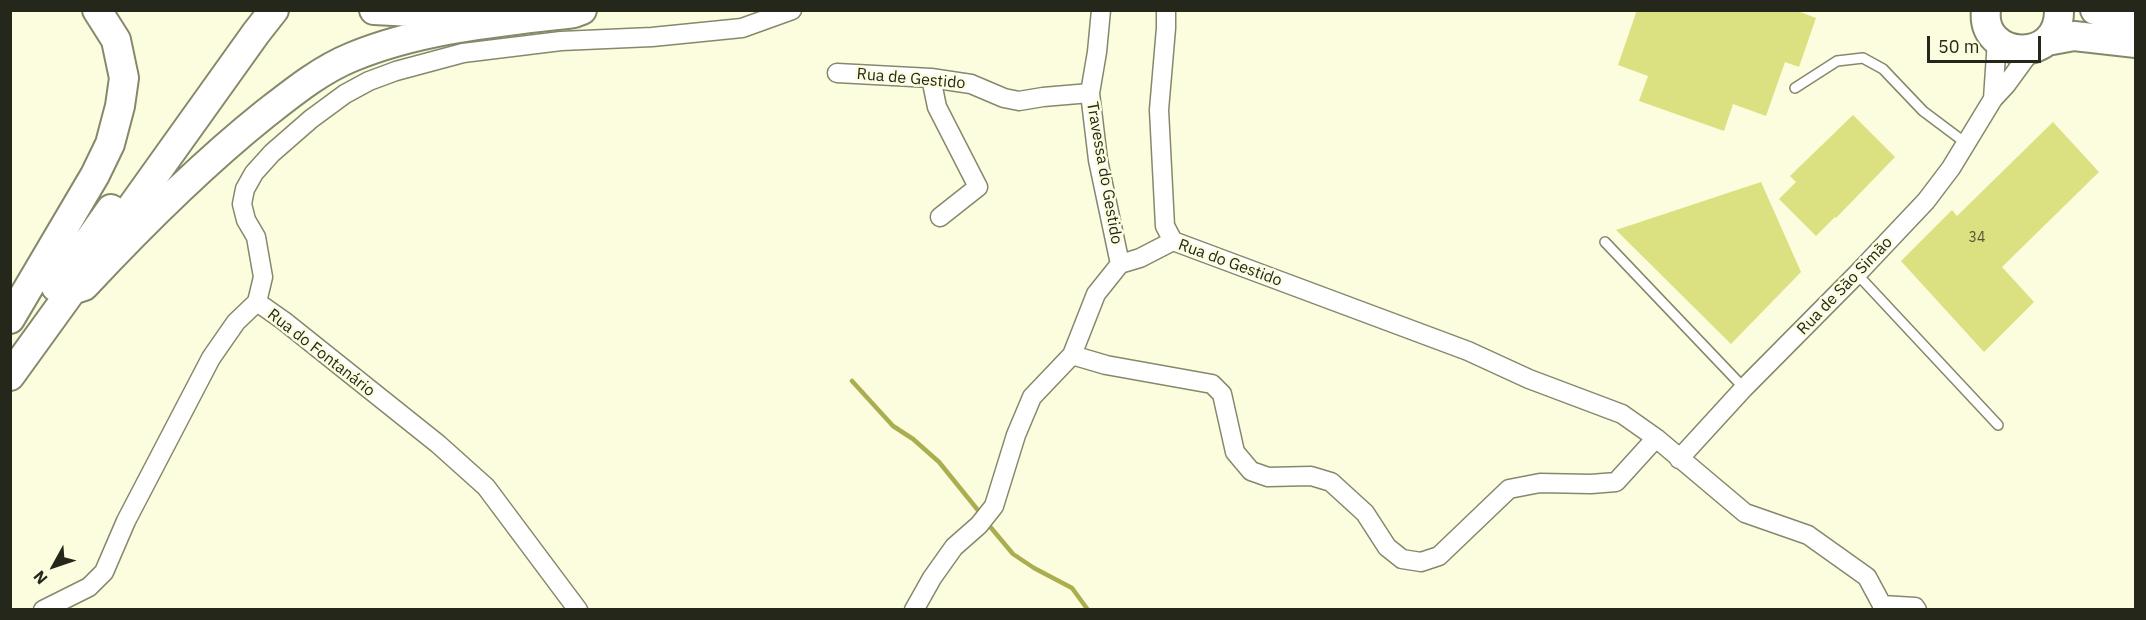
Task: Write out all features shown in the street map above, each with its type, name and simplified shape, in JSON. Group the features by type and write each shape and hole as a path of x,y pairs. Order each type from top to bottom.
{"main road":[{"path":"10,319 111,144 124,78 116,40 97,10"},
{"path":"10,352 247,25 274,10"},
{"path":"374,10 452,14 496,10"},
{"path":"72,290 84,286 160,207 227,144 290,95 351,57 413,37 501,21 574,13 582,10"},
{"path":"2040,45 2055,31 2059,10"},
{"path":"2095,10 2136,20"},
{"path":"1985,22 2004,45 2014,50 2074,36 2136,43"},
{"path":"10,376 72,290 247,25"}],"street":[{"name":"Travessa do Gestido","path":"1101,10 1090,93 1098,160 1120,264"},
{"path":"1166,10 1160,110 1166,226 1173,241"},
{"name":"Rua do Fontanário","path":"578,609 486,487 438,444 284,321 257,303 263,278 256,237 246,220 242,204 245,189 254,173 291,135 345,94 369,81 396,71 463,53 561,41 651,37 742,28 785,12"},
{"name":"Rua de São Simão","path":"1985,22 1993,99"},
{"name":"Rua de São Simão","path":"1679,459 1744,388 1926,201 1967,144 1993,99 2040,45"},
{"name":"Rua de Gestido","path":"837,73 932,78 971,84 1004,98 1018,101 1090,93"},
{"path":"932,78 937,107 978,187 940,217"},
{"name":"Rua do Gestido","path":"1120,264 1140,258 1173,241 1468,351 1529,379 1622,414 1656,438 1745,513 1808,535 1867,577 1882,607"},
{"path":"914,609 954,547 980,525 994,506 1016,435 1032,397 1072,355 1096,294 1120,264"},
{"path":"43,609 89,588 105,572 126,521 211,357 236,322 257,303"},
{"path":"1072,355 1106,365 1212,384 1222,394 1235,452 1251,471 1268,477 1311,476 1330,482 1365,513 1387,547 1402,559 1421,562 1439,556 1509,489 1540,483 1616,482 1656,438"},
{"path":"1882,607 1915,607 1917,609"}],"lane":[{"path":"1795,88 1837,61 1863,58 1883,69 1923,111 1967,144"},
{"path":"1605,242 1744,388"},
{"path":"1857,274 1998,424"}],"building":[{"path":"1637,10 1795,10 1816,18 1799,67 1785,62 1766,116 1733,104 1724,131 1639,101 1648,76 1618,65"},
{"path":"1853,115 1895,157 1816,236 1779,199 1796,182 1790,176"},
{"path":"2053,122 2099,172 2002,267 2034,302 1984,352 1901,261 1952,210 1957,216"},
{"path":"1761,182 1801,272 1731,344 1616,230"}],"waterway":[{"path":"852,381 893,426 913,439 939,462 981,514"},
{"path":"987,523 1013,554 1072,588 1088,610"}]}
